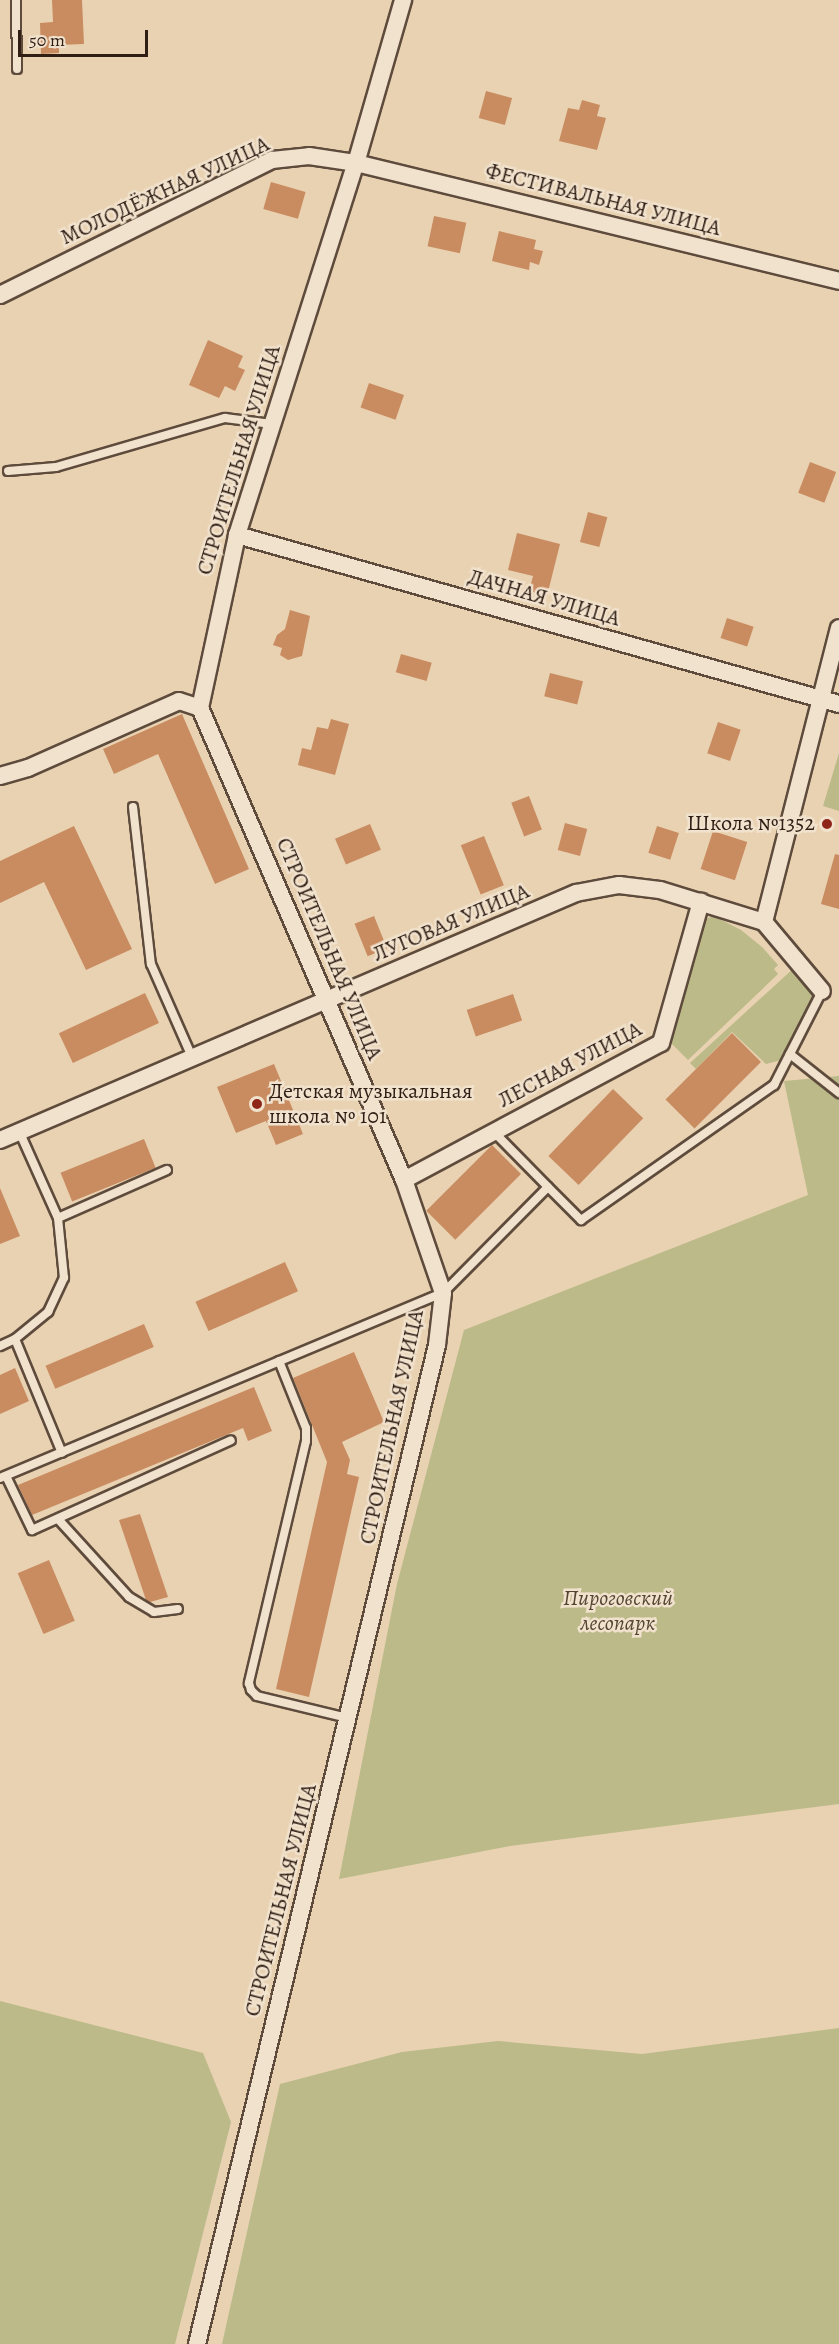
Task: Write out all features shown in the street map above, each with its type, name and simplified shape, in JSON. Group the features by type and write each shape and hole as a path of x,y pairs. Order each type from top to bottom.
{"street":[{"name":"СТРОИТЕЛЬНАЯ УЛИЦА","path":"197,2344 437,1345 442,1293 404,1180 200,708 237,535 356,163 403,0"},
{"name":"МОЛОДЁЖНАЯ УЛИЦА","path":"0,295 272,160 309,156 356,163"},
{"name":"ФЕСТИВАЛЬНАЯ УЛИЦА","path":"356,163 839,280"},
{"name":"ДАЧНАЯ УЛИЦА","path":"237,535 839,704"},
{"path":"822,991 764,922 839,628"},
{"path":"0,776 28,768 179,701 200,708"},
{"name":"ЛУГОВАЯ УЛИЦА","path":"0,1140 576,893 619,885 660,890 764,922"},
{"name":"ЛЕСНАЯ УЛИЦА","path":"404,1180 661,1042 701,902"}],"lane":[{"path":"16,0 17,69"},
{"path":"8,471 56,467 225,418 272,424"},
{"path":"133,807 151,964 192,1057"},
{"path":"494,1132 581,1220 774,1085 822,991"},
{"path":"790,1054 839,1093"},
{"path":"0,1346 15,1339 48,1312 64,1278 58,1218 19,1131"},
{"path":"58,1218 167,1170"},
{"path":"0,1486 3,1477 442,1293 548,1187"},
{"path":"15,1339 62,1453"},
{"path":"279,1361 306,1428 306,1441 249,1683 251,1690 257,1696 348,1718"},
{"path":"3,1477 32,1530 231,1440"},
{"path":"58,1518 129,1597 154,1612 178,1609"}],"green space":[{"path":"839,753 839,811 823,806"},
{"path":"714,916 741,930 762,947 778,965 774,969 778,974 688,1060 667,1039 696,955 698,934 705,919"},
{"path":"795,967 818,993 781,1060 766,1064 732,1032 696,1069 690,1063"},
{"name":"Пироговский лесопарк","path":"839,1076 839,1804 510,1846 339,1879 397,1584 464,1330 808,1195 784,1081"},
{"path":"0,2001 203,2053 231,2122 175,2344 0,2344"},
{"path":"839,2028 839,2344 222,2344 280,2084 402,2052 498,2041 642,2054"}],"building":[{"path":"52,0 82,0 84,44 59,45 59,53 41,54 40,23 53,22"},
{"path":"486,91 512,98 505,125 479,118"},
{"path":"582,100 600,105 597,116 606,118 597,150 559,141 568,108 579,110"},
{"path":"271,182 306,192 298,219 263,209"},
{"path":"434,216 466,223 460,253 428,246"},
{"path":"499,231 536,240 534,249 543,251 539,265 530,262 529,270 492,261"},
{"path":"208,340 243,356 238,367 245,370 235,391 225,386 219,398 189,385"},
{"path":"369,383 404,395 396,420 361,408"},
{"path":"810,462 836,472 824,503 798,493"},
{"path":"588,512 607,517 599,547 580,542"},
{"path":"517,533 560,544 547,596 529,591 533,576 508,570"},
{"path":"290,610 310,616 302,656 288,660 280,655 282,648 273,645 277,635 285,629"},
{"path":"727,618 754,627 747,647 721,638"},
{"path":"401,654 432,663 427,681 396,672"},
{"path":"550,673 583,681 577,705 544,696"},
{"path":"182,714 249,869 215,884 158,754 114,774 103,749"},
{"path":"331,719 349,724 335,775 298,765 302,748 311,750 317,727 328,729"},
{"path":"718,722 741,730 730,761 707,753"},
{"path":"529,796 542,830 524,836 511,803"},
{"path":"565,823 587,829 580,856 558,850"},
{"path":"370,824 381,850 346,865 335,839"},
{"path":"74,826 132,949 86,970 44,882 0,903 0,861"},
{"path":"657,826 679,833 670,860 648,853"},
{"path":"713,831 747,842 735,880 701,869"},
{"path":"484,836 504,885 481,895 461,845"},
{"path":"835,854 839,855 839,909 821,904"},
{"path":"374,916 387,948 368,956 355,924"},
{"path":"145,993 159,1023 73,1063 59,1033"},
{"path":"513,994 522,1020 476,1036 467,1010"},
{"path":"732,1033 761,1062 695,1128 666,1099"},
{"name":"Детская музыкальная школа № 101","path":"274,1064 303,1134 276,1145 266,1121 236,1133 217,1087"},
{"path":"613,1089 643,1118 579,1185 548,1156"},
{"path":"144,1139 156,1168 72,1201 61,1173"},
{"path":"492,1145 521,1174 455,1240 426,1211"},
{"path":"0,1188 20,1236 0,1244"},
{"path":"285,1262 298,1291 208,1331 195,1302"},
{"path":"144,1324 154,1347 55,1389 46,1366"},
{"path":"354,1352 384,1422 342,1442 350,1460 347,1474 359,1477 309,1697 276,1689 327,1462 293,1378"},
{"path":"15,1368 29,1401 0,1414 0,1375"},
{"path":"254,1387 272,1431 248,1441 243,1428 32,1515 18,1485"},
{"path":"140,1514 168,1597 150,1602 146,1600 119,1520"},
{"path":"49,1560 75,1621 43,1634 18,1573"}],"place":[{"name":"Школа №1352","path":"827,824"},
{"name":"Детская музыкальная школа № 101","path":"257,1104"}]}
